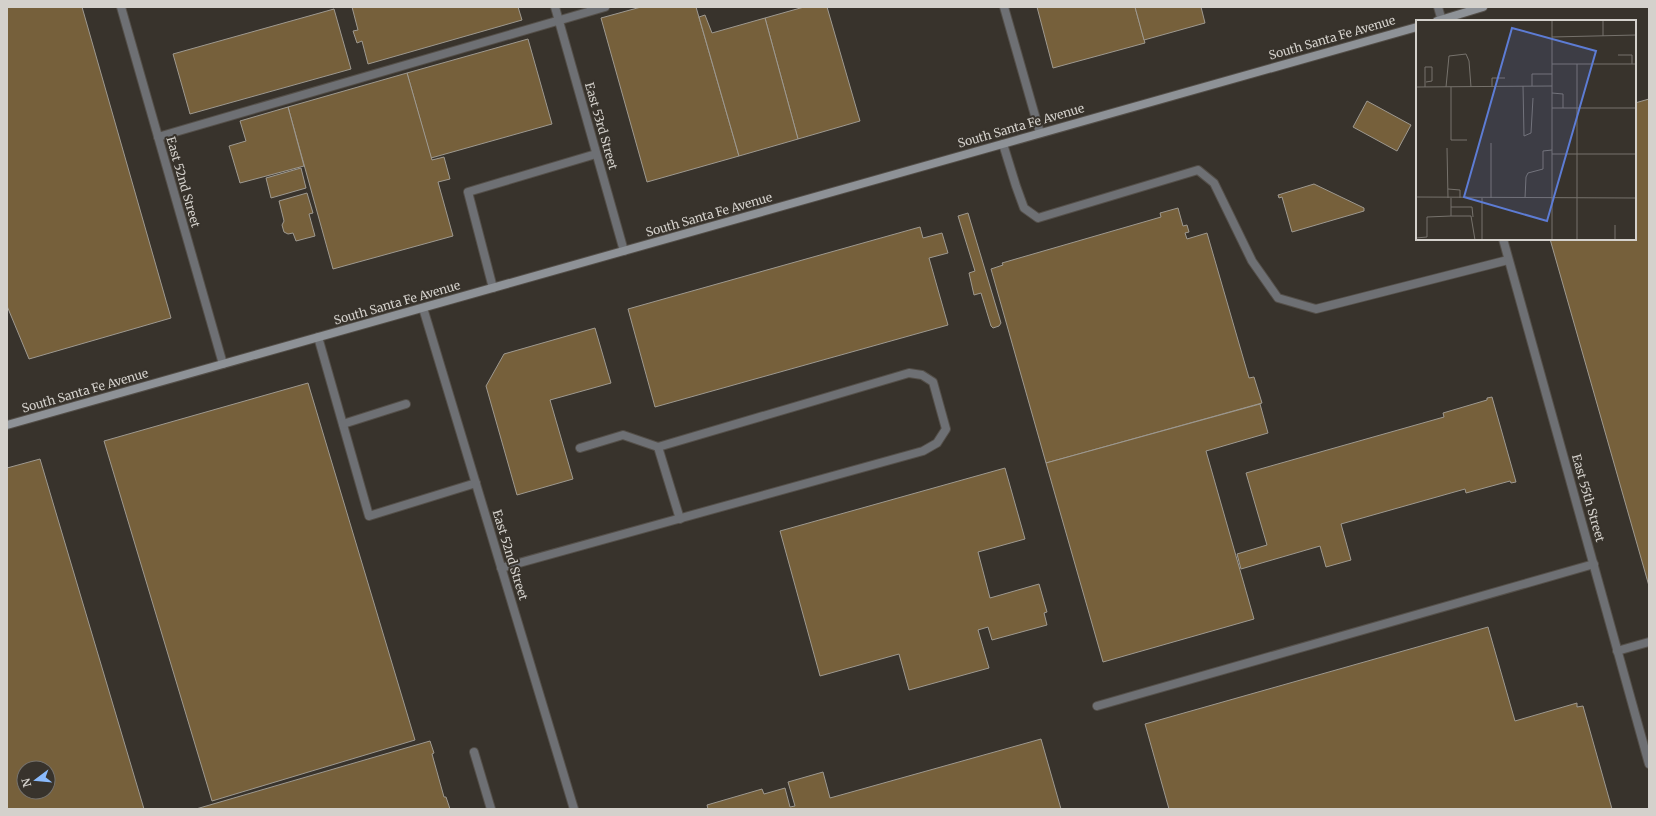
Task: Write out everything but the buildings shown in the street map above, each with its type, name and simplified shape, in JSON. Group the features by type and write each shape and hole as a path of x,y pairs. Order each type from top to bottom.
{"main road":[{"path":"1443,20 1483,7"},
{"name":"South Santa Fe Avenue","path":"7,425 1416,27"}],"street":[{"name":"East 52nd Street","path":"121,7 223,364"},
{"name":"East 53rd Street","path":"555,7 624,251"},
{"path":"158,137 604,7"},
{"path":"1004,7 1040,133"},
{"path":"1438,7 1440,20"},
{"path":"1003,144 1024,208 1038,218 1198,170 1214,183 1252,262 1278,298 1316,309 1508,260"},
{"path":"493,288 468,192 596,154"},
{"name":"East 55th Street","path":"1502,240 1649,764"},
{"name":"East 52nd Street","path":"423,308 574,809"},
{"path":"318,338 369,516 476,483"},
{"path":"502,568 922,451 937,443 946,429 933,382 922,375 909,373 658,447 622,435 580,448"},
{"path":"343,424 406,404"},
{"path":"658,447 680,518"},
{"path":"1097,706 1594,564"},
{"path":"1617,650 1649,642"},
{"path":"474,752 491,809"}]}
